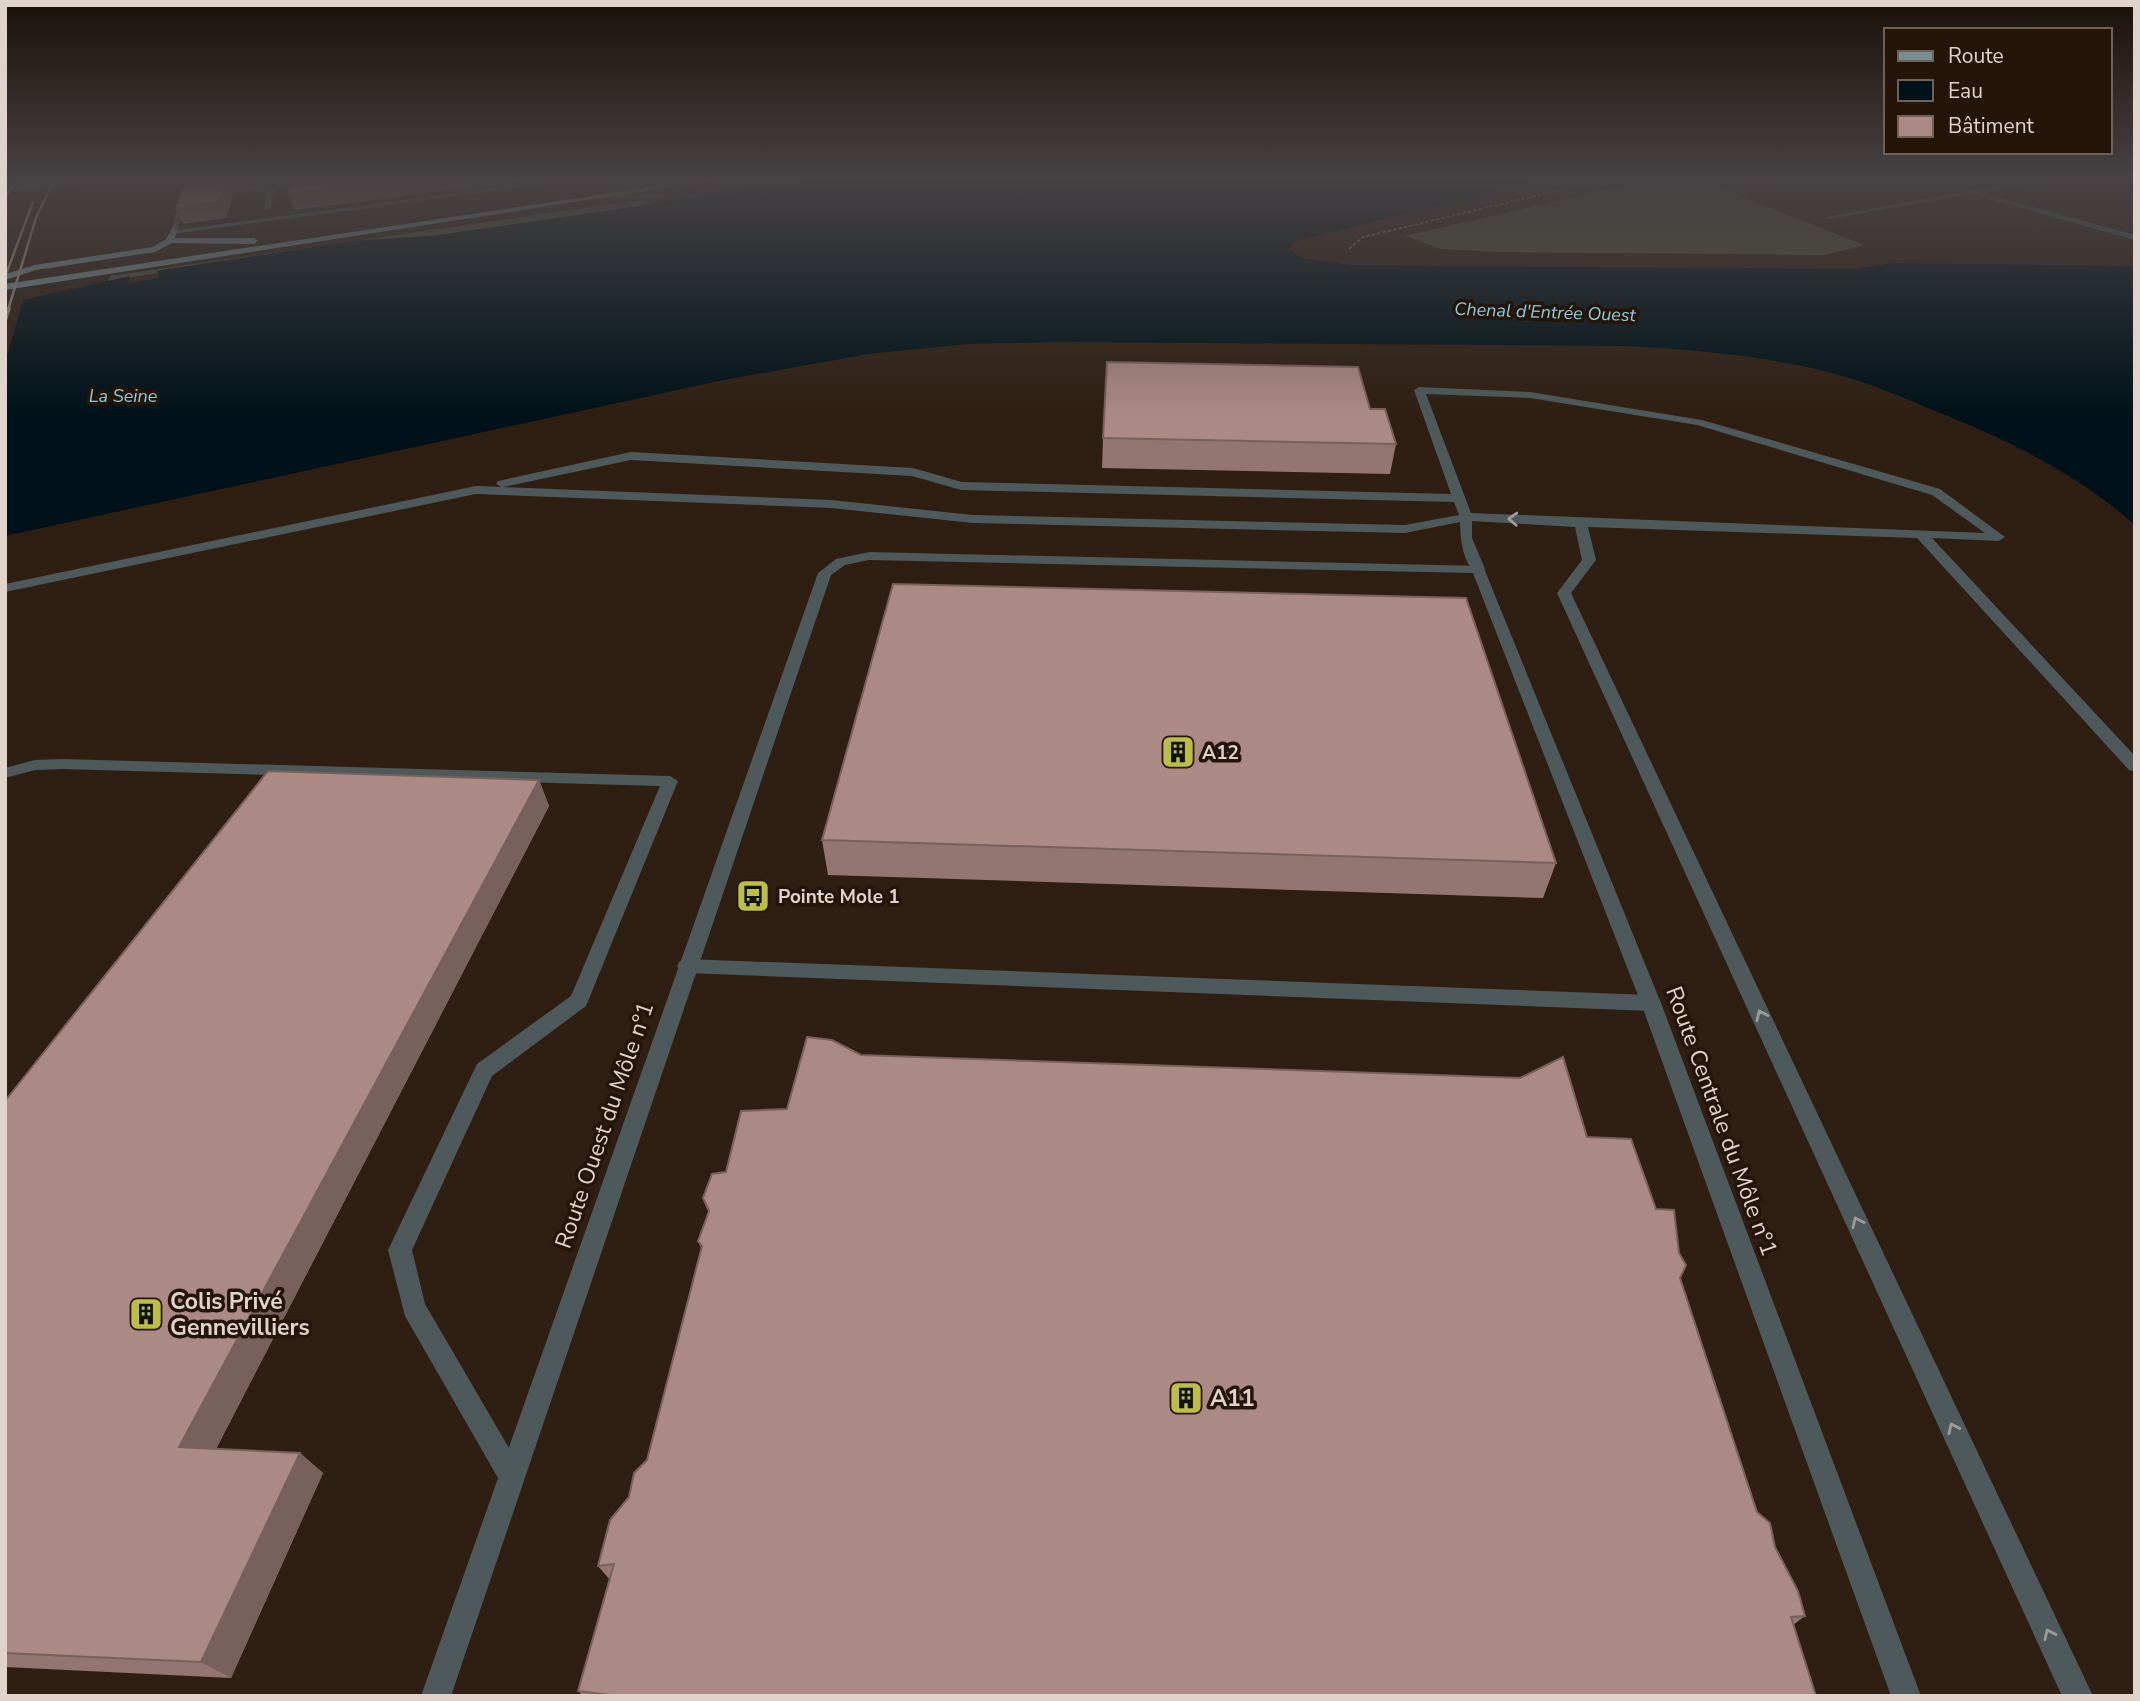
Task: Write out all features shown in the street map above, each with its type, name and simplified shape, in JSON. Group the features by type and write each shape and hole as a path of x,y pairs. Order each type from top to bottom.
{"main road":[{"path":"5,277 35,268 116,256"},
{"path":"5,277 148,256"},
{"path":"5,287 206,256"}],"street":[{"name":"Route Centrale du Môle n°1","path":"1906,1696 1651,1003 1466,538 1466,516 1419,390 1530,395 1698,422 1936,492 1999,537 1921,534"},
{"path":"5,588 631,456 913,472 961,486 1459,498"},
{"path":"476,490 831,504 973,519 1405,529 1466,516 1581,523 1921,534 2135,766"},
{"path":"1581,523 1589,560 1564,593 2078,1696"},
{"name":"Route Ouest du Môle n°1","path":"436,1696 825,573 841,562 869,556 1478,569"},
{"path":"5,773 35,765 62,764 670,781 579,1001 484,1070 400,1250 414,1308 511,1476"},
{"path":"687,966 1651,1003"}],"green space":[{"path":"248,256 260,256 108,281 110,276"}],"water":[{"name":"La Seine","path":"251,256 1298,256 1350,265 1854,269 1893,263 2135,266 2135,525 2068,475 1995,436 1861,382 1821,370 1766,359 1624,346 1062,342 968,344 868,354 719,381 5,536 5,304 130,276 128,283 160,278 157,271"}],"pier":[{"path":"24,297 9,349 5,362 5,301"}],"building":[{"path":"1107,362 1358,367 1370,409 1385,409 1396,444 1103,438"},
{"name":"A12","path":"893,584 1466,598 1556,863 822,840"},
{"name":"Colis Privé Gennevilliers","path":"268,771 539,780 179,1447 300,1453 201,1662 5,1653 5,1101"},
{"name":"A11","path":"807,1037 832,1040 861,1055 1520,1078 1563,1057 1587,1137 1631,1139 1656,1209 1674,1210 1679,1253 1686,1265 1680,1278 1757,1512 1770,1523 1775,1547 1798,1591 1805,1616 1791,1617 1816,1696 618,1696 578,1691 614,1564 598,1566 610,1520 629,1497 634,1473 647,1460 702,1246 698,1241 709,1211 703,1198 712,1174 726,1172 741,1111 787,1109"}],"railway":[{"path":"5,277 13,256"},
{"path":"8,310 24,256"},
{"path":"5,321 9,308"}],"place":[{"name":"A12","path":"1178,752"},
{"name":"Pointe Mole 1","path":"753,896"},
{"name":"Colis Privé Gennevilliers","path":"146,1314"},
{"name":"A11","path":"1186,1398"}],"water label":[{"name":"Chenal d'Entrée Ouest","path":"1545,312"}]}
